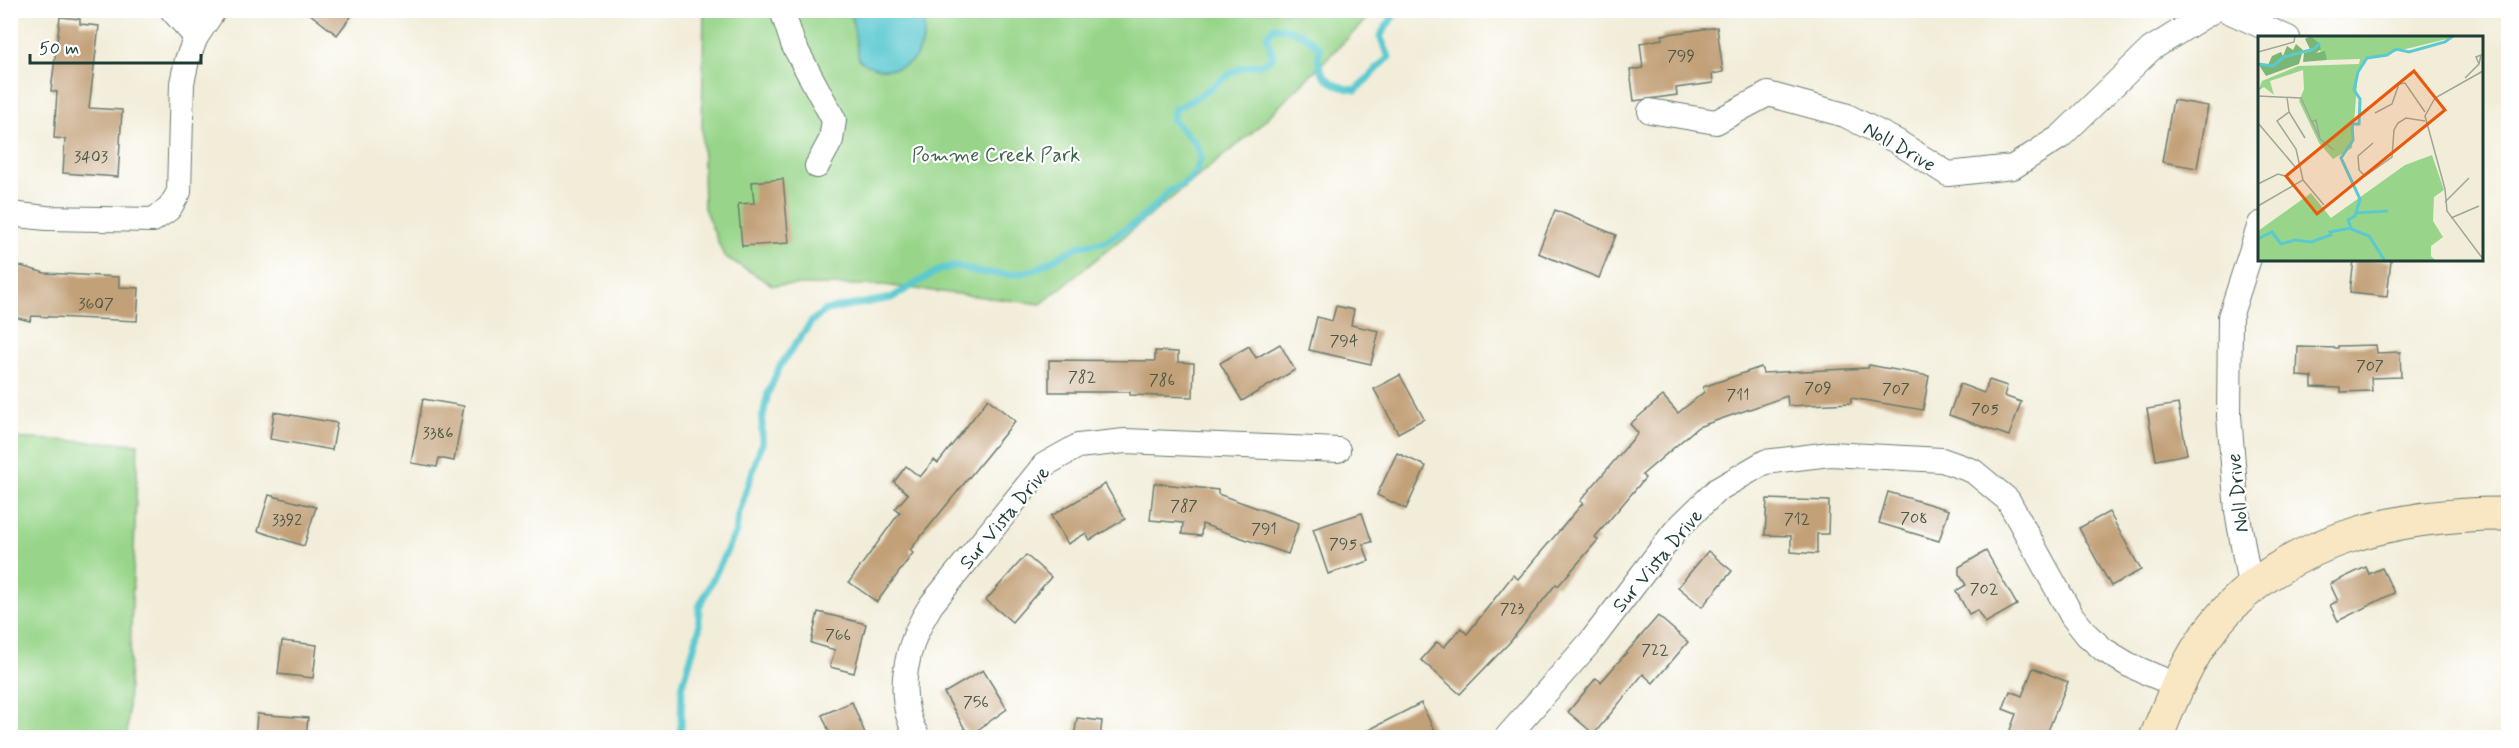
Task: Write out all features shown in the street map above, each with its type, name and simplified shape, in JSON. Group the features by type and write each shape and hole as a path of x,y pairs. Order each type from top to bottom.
{"street":[{"path":"172,10 196,38"},
{"path":"10,214 46,218 153,220 169,208 179,192 182,83 187,60 196,38 214,10"},
{"path":"782,10 798,53 834,120 831,140 817,166"},
{"name":"Noll Drive","path":"1650,111 1716,122 1768,94 1845,115 1896,141 1948,174 2013,166 2060,137 2151,49 2214,10"},
{"path":"2226,10 2284,36"},
{"name":"Noll Drive","path":"2250,586 2237,511 2229,416 2230,317 2258,227"},
{"name":"Sur Vista Drive","path":"918,738 912,727 905,692 907,659 917,627 931,605 1044,465 1078,446 1125,441 1338,450"},
{"name":"Sur Vista Drive","path":"1506,738 1592,640 1676,530 1717,490 1765,462 1830,454 1942,460 1973,471 2008,500 2072,616 2087,635 2104,650 2129,665 2178,686"},
{"path":"2156,738 2178,686 2212,627 2250,586 2323,545 2361,532 2435,517 2508,514"}],"green space":[{"name":"Pomme Creek Park","path":"704,11 1375,11 1254,131 1041,304 883,285 772,285 724,256 704,208 702,127"},
{"path":"10,438 138,444 127,737 11,737"}],"water":[{"path":"851,11 924,11 924,36 918,54 904,66 886,69 867,65 859,60"}],"building":[{"path":"305,10 356,10 337,35"},
{"path":"60,17 80,19 80,24 99,26 89,108 122,110 118,177 63,173 65,139 54,138 57,92 51,91"},
{"path":"1717,27 1723,72 1712,74 1713,83 1676,88 1677,95 1634,101 1630,70 1643,68 1640,43 1662,39 1662,35"},
{"path":"2173,100 2208,106 2197,168 2162,162"},
{"path":"783,179 789,243 742,246 738,204 754,203 752,182"},
{"path":"1555,210 1616,235 1599,278 1538,253"},
{"path":"2354,261 2391,261 2387,297 2350,293"},
{"path":"10,263 45,273 119,277 119,287 139,288 137,321 32,316 30,321 10,316"},
{"path":"1336,306 1354,310 1351,325 1379,331 1371,364 1309,350 1317,317 1332,321"},
{"path":"1280,344 1295,370 1242,401 1220,363 1249,346 1256,358"},
{"path":"2376,345 2377,353 2400,352 2401,377 2371,378 2372,391 2341,392 2341,388 2312,387 2312,377 2297,376 2298,347 2338,348 2338,346"},
{"path":"1155,351 1178,352 1178,362 1194,363 1193,397 1130,395 1130,392 1049,392 1049,360 1155,361"},
{"path":"1869,365 1929,376 1923,410 1851,398 1851,403 1788,406 1787,396 1698,427 1642,475 1645,478 1595,537 1598,540 1558,586 1556,584 1511,641 1460,694 1421,660 1437,642 1444,647 1461,628 1467,634 1513,575 1518,579 1583,503 1580,501 1638,433 1630,424 1663,396 1678,413 1704,392 1703,387 1761,367 1763,373 1868,368"},
{"path":"1400,375 1424,419 1398,433 1374,389"},
{"path":"1989,380 2007,386 2004,396 2021,402 2009,436 1949,415 1960,384 1984,393"},
{"path":"423,399 464,406 454,461 439,458 437,467 411,463"},
{"path":"988,399 1015,421 910,550 913,553 877,602 849,582 900,512 895,509 908,494 894,482 906,466 920,477 934,460 938,463"},
{"path":"2178,404 2187,454 2156,460 2147,409"},
{"path":"274,412 337,423 332,450 270,439"},
{"path":"1397,453 1426,466 1406,509 1377,495"},
{"path":"1154,483 1218,490 1218,494 1299,523 1288,554 1202,524 1201,536 1182,534 1183,523 1150,520"},
{"path":"1105,484 1125,519 1090,540 1086,533 1068,544 1051,516"},
{"path":"1888,492 1949,510 1939,541 1879,523"},
{"path":"269,495 316,507 304,546 258,531"},
{"path":"1767,499 1829,501 1828,534 1817,534 1817,554 1791,552 1791,536 1765,535"},
{"path":"2109,512 2141,570 2111,586 2079,528"},
{"path":"1362,513 1372,542 1363,544 1369,561 1328,574 1313,529"},
{"path":"1708,551 1732,571 1702,607 1678,587"},
{"path":"1986,551 2017,605 1985,623 1977,610 1969,614 1956,591 1966,585 1959,574 1959,567"},
{"path":"1026,555 1051,577 1012,622 986,600"},
{"path":"2366,567 2369,574 2382,568 2394,593 2338,621 2330,605 2338,601 2330,584"},
{"path":"818,612 866,624 854,673 830,667 835,650 811,643"},
{"path":"1658,616 1688,642 1653,683 1643,674 1594,734 1568,712 1596,678 1601,682"},
{"path":"282,641 317,645 313,678 278,674"},
{"path":"2033,668 2068,682 2045,738 2007,738 2016,714 2003,709 2010,691 2022,696"},
{"path":"983,670 1007,709 969,736 944,693"},
{"path":"852,702 867,738 832,738 822,715"},
{"path":"1421,703 1435,732 1424,738 1353,738"},
{"path":"257,714 308,718 306,738 255,738"},
{"path":"1077,718 1102,721 1100,738 1074,738"}],"waterway":[{"path":"678,738 681,727 682,688 699,630 699,607 736,532 738,515 762,443 762,420 768,393 780,366 812,321 826,310 891,298 941,269 956,266 978,272 1012,275 1034,270 1079,246 1104,242 1137,222 1168,192 1185,183 1196,172 1201,156 1195,143 1172,119 1175,108 1184,105 1239,69 1264,63 1273,57 1267,36 1274,27 1305,36 1320,49 1319,66 1327,78 1340,86 1356,90 1389,57 1380,36 1394,15 1394,10"}]}
